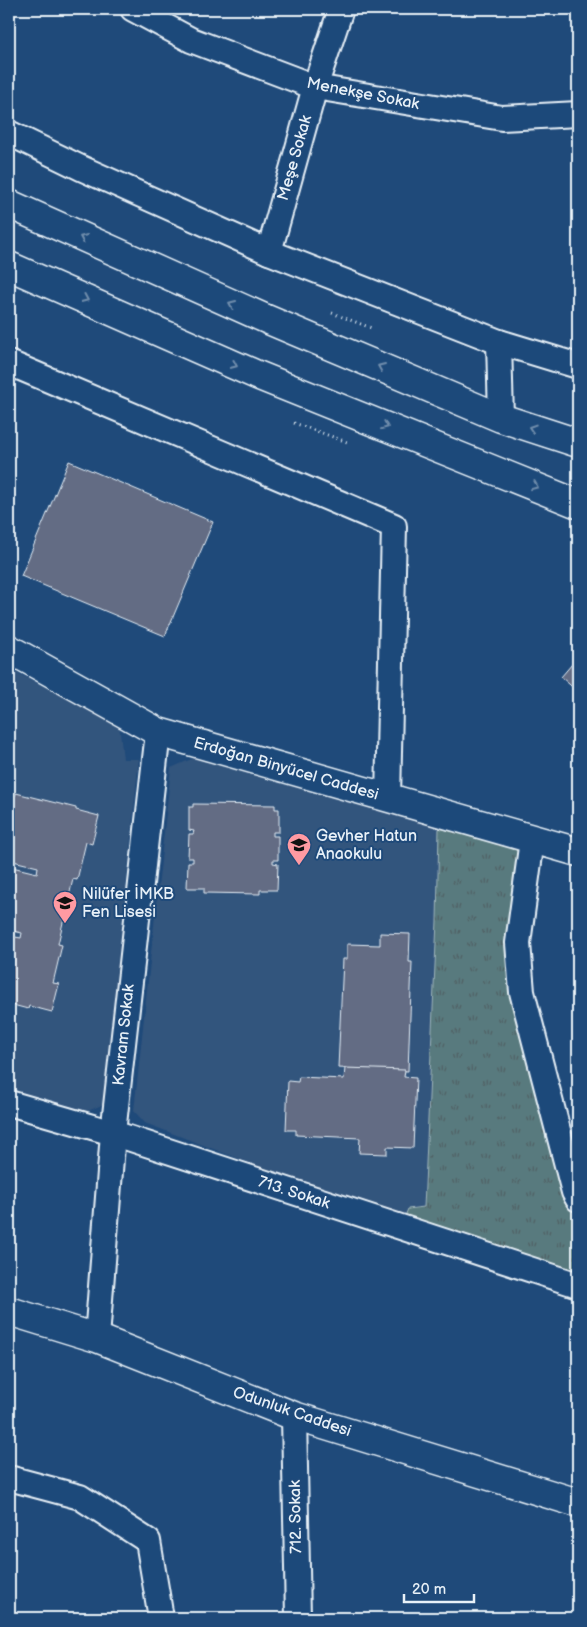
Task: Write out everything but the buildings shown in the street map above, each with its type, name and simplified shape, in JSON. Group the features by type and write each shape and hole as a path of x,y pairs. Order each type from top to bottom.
{"main road":[{"path":"9,204 264,318 501,418 578,443"},
{"path":"9,266 257,375 578,504"},
{"name":"Erdoğan Binyücel Caddesi","path":"9,649 158,732 578,852"},
{"name":"Odunluk Caddesi","path":"9,1311 97,1338 294,1416 578,1503"}],"street":[{"name":"Menekşe Sokak","path":"133,9 191,40 315,87 502,118 578,114"},
{"name":"Meşe Sokak","path":"270,252 315,87 341,9"},
{"path":"9,133 81,168 270,252 499,342 578,366"},
{"path":"499,342 501,418"},
{"path":"9,363 394,526 388,798"},
{"name":"Kavram Sokak","path":"97,1338 113,1133 158,732"},
{"path":"532,840 518,943 522,992 574,1192 578,1199"},
{"name":"713. Sokak","path":"9,1103 113,1133 578,1285"},
{"name":"712. Sokak","path":"294,1416 298,1618"},
{"path":"9,1478 80,1497 148,1541 161,1618"}],"path":[{"path":"332,314 374,329"},
{"path":"294,422 346,442"}],"shaded area":[{"name":"Nilüfer İMKB Fen Lisesi","path":"9,669 119,723 123,759 139,759 104,1104 88,1111 9,1088"},
{"path":"194,758 439,828 437,921 424,1207 403,1221 145,1123 134,1111 171,768"}],"green space":[{"path":"439,828 520,848 512,958 571,1201 578,1216 578,1278 403,1221 408,1209 424,1207 437,921"}],"place":[{"name":"Gevher Hatun Anaokulu","path":"299,866"},
{"name":"Nilüfer İMKB Fen Lisesi","path":"65,924"}]}
